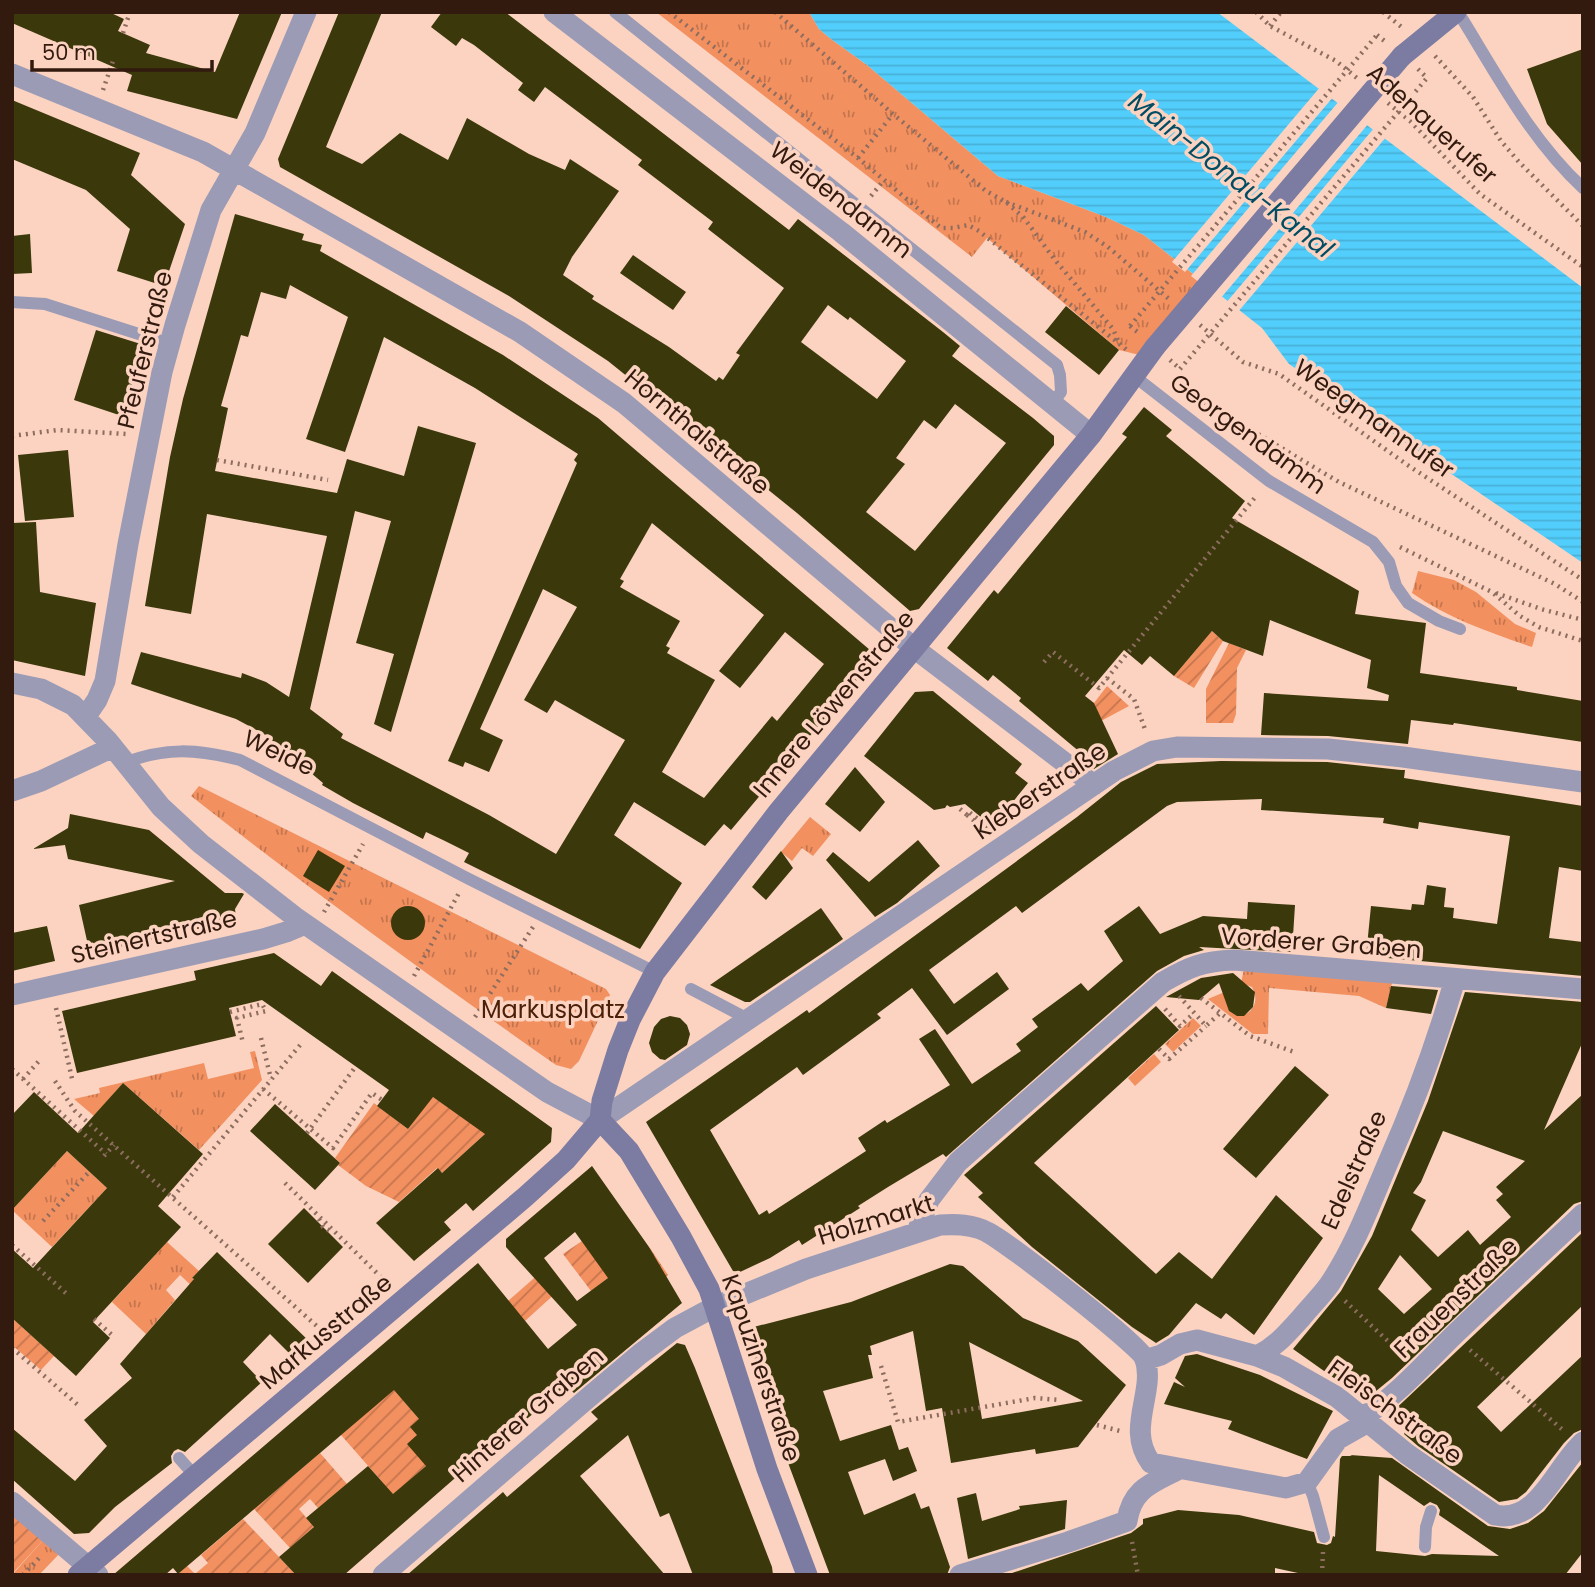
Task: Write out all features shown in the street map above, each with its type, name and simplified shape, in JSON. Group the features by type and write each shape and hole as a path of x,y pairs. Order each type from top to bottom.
{"street":[{"name":"Pfeuferstraße","path":"86,716 105,681 128,544 162,372 211,210 255,133 306,12"},
{"name":"Weidendamm","path":"554,12 841,232 1091,435"},
{"name":"Innere Löwenstraße","path":"600,1120 602,1101 618,1050 655,972 779,811 1091,435 1144,362 1402,56 1457,12"},
{"name":"Hornthalstraße","path":"12,74 203,152 520,332 591,379 658,431 914,648 1094,785"},
{"path":"12,683 59,696 86,716 162,807 201,844 309,927 554,1097 600,1120"},
{"name":"Kleberstraße","path":"600,1120 1094,785 1136,758 1153,751 1190,747 1328,750 1403,757 1583,782"},
{"name":"Weide","path":"12,791 118,755"},
{"name":"Steinertstraße","path":"12,995 309,927"},
{"name":"Vorderer Graben","path":"917,1231 929,1200 958,1162 1163,982 1189,967 1211,961 1234,960 1583,989"},
{"name":"Edelstraße","path":"1257,1356 1272,1349 1283,1338 1329,1285 1340,1265 1364,1219 1398,1141 1438,1038 1455,979"},
{"name":"Kapuzinerstraße","path":"600,1120 629,1151 697,1265 716,1306 767,1469 807,1575"},
{"name":"Markusstraße","path":"88,1572 195,1476 556,1169 600,1120"},
{"name":"Frauenstraße","path":"1307,1482 1338,1439 1366,1419 1419,1371 1453,1335 1583,1214"},
{"name":"Holzmarkt","path":"716,1306 806,1269 917,1231 940,1225 961,1224 986,1231 1042,1271 1137,1348 1145,1360"},
{"name":"Hinterer Graben","path":"383,1575 640,1354 675,1328 716,1306"},
{"name":"Fleischstraße","path":"1145,1360 1161,1355 1180,1344 1196,1340 1257,1356 1284,1367 1337,1397 1440,1483 1496,1515 1515,1517 1534,1504 1581,1443"},
{"path":"1145,1360 1147,1375 1140,1427 1144,1454 1151,1463 1286,1488 1307,1482"},
{"path":"961,1575 1127,1521 1130,1504 1140,1490 1179,1469"},
{"path":"12,1502 88,1572"}],"lane":[{"path":"615,12 1056,365 1060,375 1061,392 1053,403"},
{"path":"1457,12 1538,138 1562,169 1583,188"},
{"path":"12,302 44,304 170,344"},
{"name":"Georgendamm","path":"1144,362 1269,481 1373,542 1390,562 1396,586 1408,603 1439,621 1460,629"},
{"name":"Weide","path":"118,755 207,751 240,760 372,828"},
{"path":"372,828 655,972"},
{"path":"691,989 750,1020"},
{"path":"178,1458 195,1476"},
{"path":"1307,1482 1314,1496 1324,1537"},
{"path":"1426,1547 1426,1527 1432,1510"}],"path":[{"path":"123,33 130,12"},
{"path":"670,12 858,158 941,228 968,225 979,231 1144,362"},
{"path":"775,12 986,191 1006,202 1084,232 1108,247 1171,300"},
{"name":"Adenauerufer","path":"1256,12 1270,26 1336,61 1357,79"},
{"path":"1270,26 1281,12"},
{"path":"1130,326 1377,35"},
{"path":"1420,41 1474,97 1501,141 1519,162 1583,226"},
{"path":"97,107 114,58"},
{"path":"1180,369 1427,78"},
{"name":"Adenauerufer","path":"1378,96 1410,121 1480,194 1583,267"},
{"path":"858,158 893,114"},
{"path":"1006,202 1024,218 1112,329 1121,346"},
{"name":"Weegmannufer","path":"1191,318 1243,362 1279,374 1409,467 1583,580"},
{"path":"1187,393 1339,482 1555,584 1583,602"},
{"path":"12,436 57,430 149,436"},
{"path":"217,460 328,480"},
{"path":"1044,662 1053,652 1098,688 1269,481"},
{"path":"1373,542 1391,543 1492,592 1583,620"},
{"path":"1492,592 1520,616 1539,627 1583,641"},
{"path":"1107,678 1134,699 1153,751"},
{"path":"960,809 967,815 986,830 988,827 969,812 967,815"},
{"path":"309,927 372,828"},
{"path":"404,993 467,878"},
{"path":"464,1034 541,915"},
{"path":"1194,1013 1180,1026 1163,1007 1177,994 1206,1026"},
{"path":"1201,998 1250,1036 1297,1052"},
{"path":"230,1012 262,1004 267,1011 237,1018 237,1030 243,1043"},
{"path":"1159,1049 1169,1059 1220,1013"},
{"path":"65,1035 73,1083"},
{"path":"261,1038 271,1080"},
{"path":"173,1197 190,1172 301,1044"},
{"path":"23,1079 38,1060"},
{"path":"309,1131 356,1066"},
{"path":"12,1069 105,1155 114,1145"},
{"path":"55,1081 75,1111 345,1351"},
{"path":"263,1089 309,1131 333,1148 372,1093 382,1100"},
{"path":"43,1221 90,1171"},
{"path":"285,1183 387,1283"},
{"path":"12,1245 68,1295"},
{"path":"1343,1299 1419,1371"},
{"path":"93,1319 112,1335"},
{"path":"1453,1335 1581,1443"},
{"path":"12,1348 78,1405"},
{"path":"881,1366 898,1422 1035,1398 1060,1400"},
{"path":"1127,1521 1138,1575"},
{"path":"23,1575 41,1556"}],"green space":[{"path":"656,12 809,12 819,29 867,65 998,176 1106,217 1144,235 1211,288 1156,359 1119,350 987,238 972,257"},
{"path":"1418,571 1454,580 1476,592 1515,624 1536,633 1532,647 1455,618 1412,593"},
{"path":"1212,631 1223,641 1194,688 1174,676"},
{"path":"1229,643 1246,650 1237,668 1236,714 1233,723 1206,723 1206,689"},
{"path":"1107,686 1129,706 1101,721 1094,703"},
{"name":"Markusplatz","path":"199,786 606,989 610,995 579,1061 571,1069 556,1065 417,966 191,796"},
{"path":"810,817 831,834 813,856 802,848 792,861 781,852"},
{"path":"1244,969 1392,983 1386,1008 1359,996 1269,988 1268,1034 1253,1034 1208,999 1227,991 1229,1011 1238,1016 1248,1013 1254,1006 1255,997 1252,987 1241,983"},
{"path":"1193,1018 1201,1026 1173,1052 1165,1044"},
{"path":"255,1051 262,1080 199,1150 123,1083 94,1116 74,1099 100,1093 99,1088 204,1063 208,1079 254,1068 250,1052"},
{"path":"1154,1054 1161,1062 1135,1086 1128,1078"},
{"path":"432,1096 486,1133 442,1173 437,1168 399,1202 366,1186 338,1165 340,1163 335,1158 374,1103 408,1129"},
{"path":"67,1151 107,1188 52,1247 12,1210"},
{"path":"582,1241 608,1277 650,1248 668,1275 646,1293 619,1295 608,1278 591,1291 563,1254"},
{"path":"167,1242 199,1271 192,1278 223,1307 221,1313 180,1275 166,1290 175,1300 146,1334 112,1302"},
{"path":"541,1272 558,1291 525,1321 508,1301"},
{"path":"12,1318 54,1356 41,1370 12,1345"},
{"path":"394,1389 419,1419 417,1435 426,1466 377,1509 384,1484 341,1435"},
{"path":"320,1453 347,1484 318,1508 310,1499 299,1509 314,1527 290,1548 254,1509"},
{"path":"12,1511 45,1538 12,1574"},
{"path":"243,1519 296,1575 177,1575 187,1566 195,1574 208,1563 201,1555"},
{"path":"45,1538 62,1551 39,1575 12,1575"}],"water":[{"name":"Main-Donau-Kanal","path":"809,12 1217,12 1583,288 1583,563 1289,364 1262,328 1144,235 1106,217 998,176 867,65 819,29"}],"pier":[{"path":"1321,86 1334,96 1185,272 1172,262"},
{"path":"1340,100 1369,123 1220,299 1191,276"},
{"path":"1375,127 1387,136 1237,313 1225,304"}],"building":[{"path":"12,12 109,12 124,19 118,31 150,45 146,53 215,72 240,12 282,12 237,119 127,91 132,75 12,23"},
{"path":"339,12 382,12 326,147 362,164 400,133 448,160 467,118 529,154 565,170 570,159 619,191 572,257 563,275 594,296 592,299 669,347 716,381 719,377 723,380 740,355 736,353 784,288 708,229 713,222 638,165 642,160 545,87 534,102 518,90 523,83 474,45 462,38 456,46 431,27 442,12 505,12 789,230 798,219 943,332 960,346 952,356 1054,436 1054,445 919,609 910,611 797,513 608,361 509,296 280,167 278,159","holes":["828,305 848,320 850,317 906,361 877,399 801,342","955,404 1006,443 915,551 866,512 905,464 896,458 924,420 936,429"]},
{"path":"1583,49 1583,165 1547,124 1527,69"},
{"path":"12,100 140,153 131,175 185,224 164,286 117,271 130,229 86,190 12,159"},
{"path":"235,214 304,234 302,240 322,245 320,251 503,355 598,418 877,656 731,830 724,824 705,846 634,802 614,835 682,883 640,949 464,862 469,853 426,832 423,839 353,803 322,785 323,783 264,734 236,719 131,684 141,652 241,678 242,673 266,682 289,697 327,536 207,514 191,614 145,606 170,457 183,399","holes":["290,285 348,317 306,439 345,452 384,337 475,388 578,454 574,460 577,463 448,761 463,767 465,762 489,772 503,740 480,729 543,589 577,607 524,700 547,713 555,700 625,740 556,854 489,815 341,738 343,734 310,709 355,511 391,521 356,643 394,654 374,724 391,732 476,443 418,426 404,476 347,459 337,493 215,471 228,408 221,406 241,335 248,337 261,292 286,299","652,523 764,615 719,671 740,688 785,632 824,664 777,721 772,716 704,798 662,772 715,680 667,653 670,648 666,646 680,621 620,587 624,581 620,579"]},
{"path":"30,234 32,273 12,274 12,236"},
{"path":"633,255 686,292 673,310 620,273"},
{"path":"1066,306 1119,350 1099,375 1045,332"},
{"path":"96,330 144,345 122,416 74,400"},
{"path":"1144,407 1172,430 1166,436 1245,501 1232,518 1359,591 1355,614 1426,623 1420,673 1517,687 1517,690 1583,701 1583,742 1454,723 1411,720 1408,744 1328,736 1261,735 1264,693 1388,701 1389,695 1367,688 1371,660 1270,620 1263,656 1223,641 1212,631 1174,676 1150,656 1142,665 1124,650 1085,696 1094,703 1118,754 1094,769 1086,763 1081,753 1019,701 1021,698 993,675 988,681 947,648 994,590 998,594 1127,437 1122,434"},
{"path":"68,450 74,517 25,521 18,455"},
{"path":"36,522 40,592 96,603 85,676 12,660 12,523"},
{"path":"933,691 1022,764 1015,773 1028,783 993,827 965,804 950,807 947,805 934,810 864,756 915,692"},
{"path":"1221,761 1327,762 1405,770 1404,778 1583,806 1583,871 1559,867 1549,938 1583,942 1583,976 1366,956 1371,906 1411,910 1412,904 1424,905 1427,885 1446,888 1444,907 1454,908 1453,918 1497,924 1510,836 1419,822 1418,829 1383,823 1384,818 1261,810 1262,799 1177,802 1167,806 1022,913 1016,906 929,970 954,1004 997,972 1009,989 947,1035 912,988 877,1014 881,1018 803,1075 797,1067 710,1130 759,1215 767,1210 769,1214 866,1151 858,1138 885,1120 887,1123 950,1085 919,1039 935,1029 972,1084 1021,1051 1016,1044 1038,1027 1032,1019 1081,983 1088,991 1123,961 1104,931 1139,906 1160,934 1203,916 1247,919 1248,902 1295,905 1292,952 1199,947 1204,950 1184,956 1157,971 946,1157 943,1154 888,1187 802,1245 799,1240 770,1258 740,1272 733,1271 646,1122 807,1010 809,1013 1121,782 1157,764"},
{"path":"855,767 885,802 860,832 825,804"},
{"path":"70,814 149,830 225,893 244,894 235,909 237,928 223,923 90,954 79,905 175,881 68,859 65,845 33,849 68,828"},
{"path":"918,840 940,866 897,903 875,917 826,860 833,852 869,882"},
{"path":"318,850 345,866 329,892 303,876"},
{"path":"781,851 793,868 766,900 752,887"},
{"path":"408,906 420,911 425,923 420,935 408,940 396,935 391,923 396,911"},
{"path":"821,908 843,939 836,944 750,1002 710,985"},
{"path":"47,926 55,961 12,971 12,933"},
{"path":"274,953 321,986 332,971 552,1128 551,1142 473,1211 466,1203 444,1222 451,1230 414,1261 376,1223 438,1168 442,1173 485,1134 433,1097 408,1129 377,1106 389,1090 262,1000 229,1008 236,1036 77,1073 62,1011 196,980 194,971"},
{"path":"1233,973 1255,992 1253,1007 1244,1016 1237,1016 1229,1011 1219,983 1199,1000 1166,997 1201,978"},
{"path":"1391,986 1438,990 1431,1014 1386,1008"},
{"path":"1465,992 1583,1002 1583,1041 1544,1130 1583,1094 1583,1201 1574,1204 1392,1378 1365,1400 1293,1349 1341,1291 1372,1236 1428,1101","holes":["1443,1131 1525,1161 1496,1187 1503,1194 1496,1200 1511,1217 1480,1245 1468,1230 1438,1257 1411,1230 1426,1200 1413,1193 1421,1182","1400,1255 1432,1289 1404,1314 1378,1289"]},
{"path":"1156,1006 1179,1030 1034,1163 1156,1274 1179,1252 1212,1279 1276,1195 1323,1238 1254,1335 1226,1313 1221,1319 1196,1303 1169,1335 1156,1343 1032,1247 978,1197 983,1193 964,1175"},
{"path":"670,1016 680,1018 687,1025 690,1034 687,1045 665,1060 652,1052 649,1043 654,1027 661,1019"},
{"path":"1295,1066 1329,1095 1256,1178 1223,1149"},
{"path":"123,1083 203,1154 158,1206 181,1227 93,1322 110,1338 76,1376 12,1318 12,1249 33,1268 107,1188 67,1151 12,1210 12,1115 34,1092 78,1133"},
{"path":"275,1104 340,1163 315,1190 250,1131"},
{"path":"592,1166 649,1247 682,1303 574,1393 567,1386 462,1472 344,1575 296,1575 279,1557 314,1527 306,1518 368,1466 393,1494 426,1466 407,1444 417,1435 410,1427 419,1419 394,1390 178,1574 173,1568 165,1575 113,1575 478,1263 548,1349 577,1325 506,1247 506,1239","holes":["575,1232 608,1278 577,1301 544,1258"]},
{"path":"304,1208 343,1247 308,1283 268,1244"},
{"path":"1583,1232 1583,1305 1477,1407 1501,1432 1583,1355 1583,1429 1574,1433 1564,1443 1526,1492 1517,1499 1499,1502 1418,1446 1404,1434 1406,1429 1388,1416"},
{"path":"217,1252 312,1344 294,1358 270,1334 243,1362 262,1382 185,1452 178,1449 174,1451 171,1456 172,1463 115,1507 89,1533 74,1534 12,1479 12,1428 75,1481 107,1446 84,1420 132,1378 120,1364"},
{"path":"950,1264 963,1266 1023,1318 1078,1341 1126,1385 1078,1447 1036,1454 1035,1449 951,1463 942,1408 926,1411 913,1331 870,1346 872,1355 868,1355 873,1378 823,1391 840,1441 891,1425 899,1450 908,1447 917,1471 893,1481 885,1459 848,1472 864,1515 915,1493 921,1509 929,1506 950,1567 947,1575 830,1575 778,1436 746,1329 851,1302","holes":["969,1342 1083,1401 982,1419"]},
{"path":"677,1343 685,1345 695,1368 773,1575 693,1575 669,1513 660,1517 628,1435 580,1476 665,1575 407,1575 503,1492 507,1497 598,1419 591,1412"},
{"path":"1197,1354 1260,1375 1333,1411 1307,1459 1228,1429 1232,1421 1164,1404 1174,1382 1185,1387 1175,1378 1185,1356"},
{"path":"1350,1455 1392,1458 1488,1526 1510,1529 1528,1523 1544,1511 1583,1462 1583,1552 1565,1575 1307,1575 1275,1568 1275,1575 1006,1575 1131,1533 1143,1524 1143,1519 1178,1510 1239,1515 1314,1532 1317,1543 1327,1545 1331,1543 1333,1536 1335,1537 1340,1459 1342,1456 1352,1456","holes":["1379,1475 1424,1506 1430,1502 1437,1505 1439,1515 1499,1556 1425,1556 1376,1551"]},
{"path":"976,1493 982,1521 1020,1509 1019,1506 1067,1500 1065,1529 968,1559 957,1498"}]}
